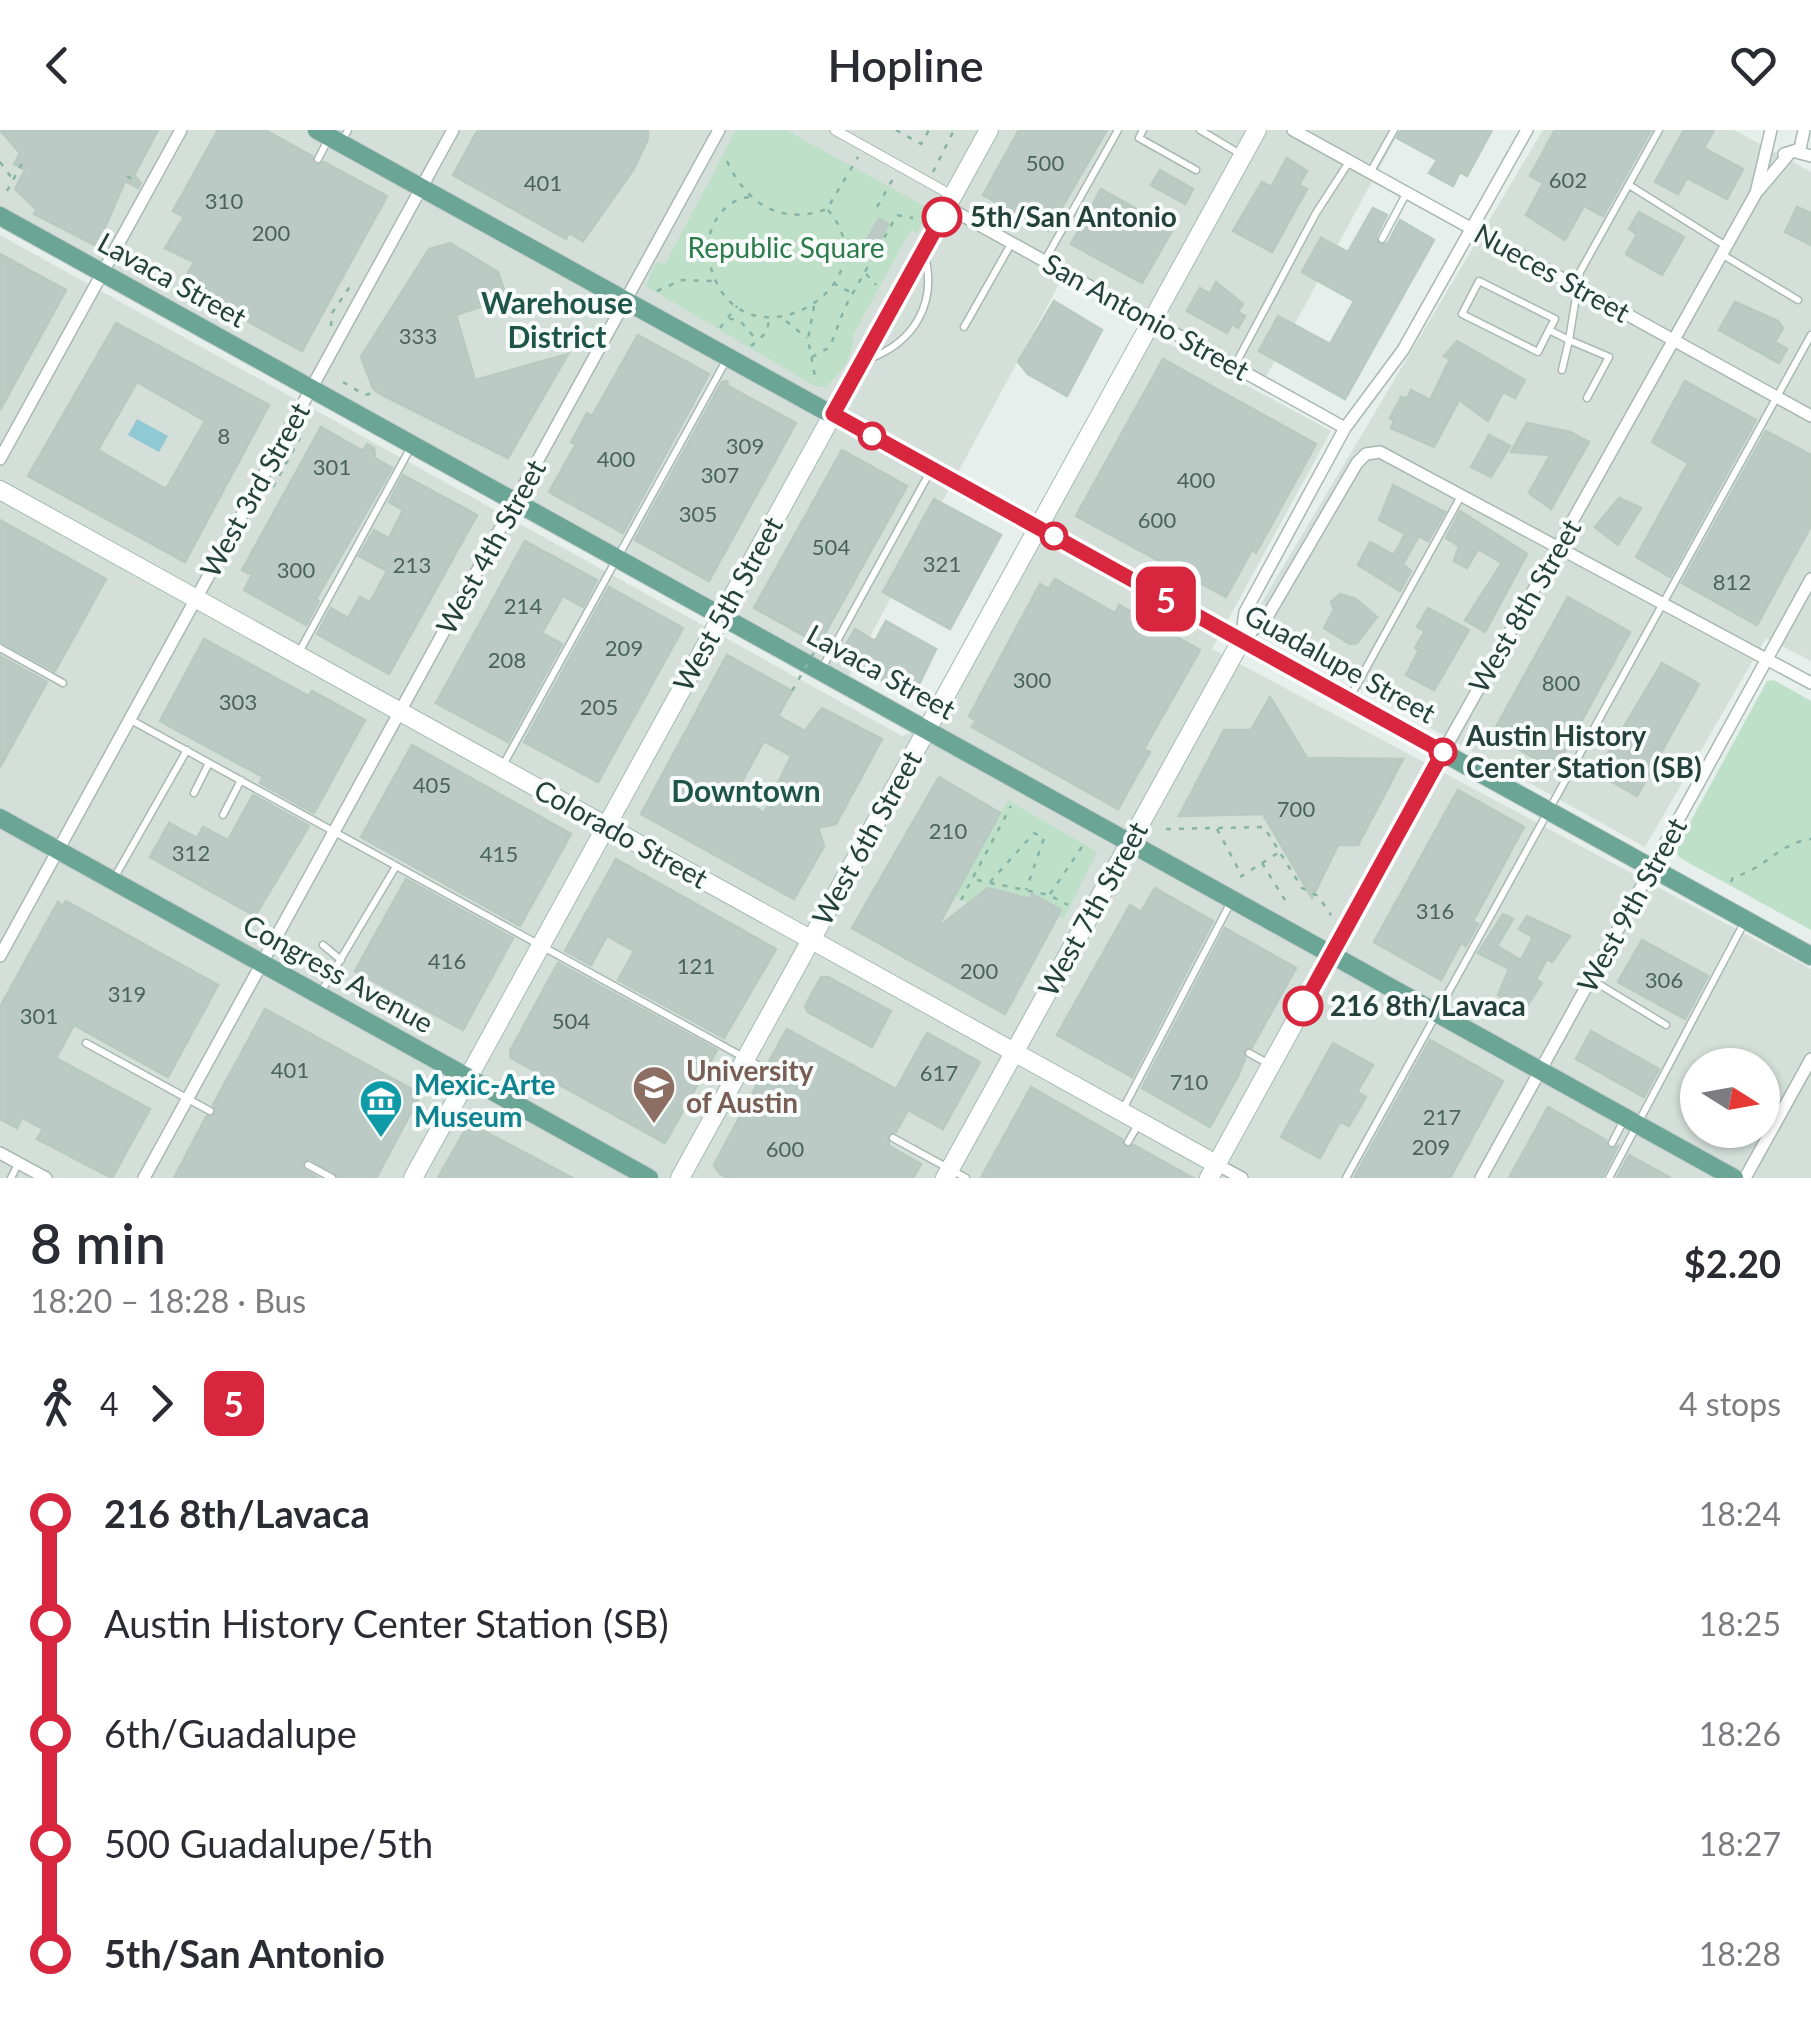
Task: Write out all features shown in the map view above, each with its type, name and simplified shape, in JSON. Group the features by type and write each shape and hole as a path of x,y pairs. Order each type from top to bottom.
{"main road":[{"name":"West 5th Street","path":"413,1178 989,130"},
{"name":"West 6th Street","path":"680,1178 1257,130"},
{"name":"Guadalupe Street","path":"334,135 421,188 1811,956"},
{"name":"Lavaca Street","path":"0,216 1734,1178"},
{"name":"Colorado Street","path":"0,490 1140,1122 1212,1171"},
{"name":"West 7th Street","path":"954,1175 1015,1052 1241,640"},
{"name":"West 8th Street","path":"1212,1171 1443,752"},
{"name":"Congress Avenue","path":"0,818 648,1178"}],"street":[{"path":"0,459 181,130"},
{"name":"West 3rd Street","path":"0,956 453,130"},
{"name":"West 4th Street","path":"144,1178 719,130"},
{"path":"835,130 900,166 950,201"},
{"name":"Nueces Street","path":"1293,130 1811,416"},
{"name":"West 7th Street","path":"1241,640 1245,612 1345,428 1403,350 1527,130"},
{"path":"1769,135 1778,151 1811,156"},
{"name":"West 8th Street","path":"1756,193 1769,135"},
{"name":"West 8th Street","path":"1443,752 1756,193 1807,136"},
{"name":"San Antonio Street","path":"950,201 1045,262 1345,428"},
{"name":"West 7th Street","path":"1241,640 1266,617 1366,454 1380,452 1461,496"},
{"path":"1461,496 1811,683"},
{"name":"West 9th Street","path":"1482,1178 1811,579"},
{"path":"1745,1178 1807,1075 1811,1059"},
{"path":"0,1153 46,1178"},
{"name":"Colorado Street","path":"1212,1171 1242,1178"}],"lane":[{"path":"1045,262 1118,130"},
{"path":"1143,130 1139,138 1196,170"},
{"path":"1200,130 1243,155"},
{"path":"1370,172 1394,130"},
{"path":"1562,370 1580,272 1659,130"},
{"path":"318,159 334,135"},
{"path":"1234,366 1316,212 1350,162"},
{"path":"1628,185 1798,300"},
{"path":"1382,240 1407,193"},
{"path":"964,327 1012,243"},
{"path":"862,361 894,349 908,337 930,291 923,250"},
{"path":"1479,281 1555,319 1550,330 1538,352 1462,314 1479,281"},
{"path":"1550,330 1609,357 1587,398"},
{"path":"1346,1178 1811,335"},
{"path":"502,768 728,356"},
{"path":"297,655 412,444"},
{"path":"821,671 932,469"},
{"path":"1349,700 1461,496"},
{"path":"0,648 63,683"},
{"path":"130,719 766,1069"},
{"path":"112,881 186,750"},
{"path":"194,793 210,763"},
{"path":"223,815 241,780"},
{"path":"319,995 395,868"},
{"path":"1122,1112 1232,899"},
{"path":"1609,1178 1631,1121 1746,920"},
{"path":"322,945 341,960"},
{"path":"1591,979 1666,1025"},
{"path":"86,1042 210,1111"},
{"path":"1248,1052 1271,1065"},
{"path":"1612,1143 1631,1121"},
{"path":"1128,1142 1140,1122"},
{"path":"894,1138 954,1175"},
{"path":"11,1178 19,1163"},
{"path":"308,1165 332,1178"}],"path":[{"path":"896,130 921,144 929,130"},
{"path":"937,174 931,171 954,130"},
{"path":"727,160 749,197 789,216 826,209 864,146"},
{"path":"6,192 25,158"},
{"path":"0,162 13,180"},
{"path":"877,207 900,166"},
{"path":"127,176 134,180"},
{"path":"749,197 728,204 709,234 708,260 716,282 738,306 769,318 784,319 814,306 833,283 845,240 840,226 826,209"},
{"path":"812,358 830,347 853,293 897,215 913,218"},
{"path":"874,257 888,264"},
{"path":"865,272 876,285"},
{"path":"657,291 682,280 716,282"},
{"path":"833,283 853,293"},
{"path":"720,328 738,306"},
{"path":"814,306 808,339 816,382"},
{"path":"729,318 741,322 756,338"},
{"path":"751,346 766,332 769,318"},
{"path":"784,319 808,339"},
{"path":"840,328 850,333"},
{"path":"343,382 365,395 374,392"},
{"path":"792,691 819,644"},
{"path":"962,900 976,880 1011,806"},
{"path":"1166,829 1264,827 1302,888 1318,896 1330,915"},
{"path":"1216,828 1241,876 1279,852"},
{"path":"990,882 1034,833 1044,838 1044,847 1026,890"},
{"path":"1730,882 1733,877 1760,868 1785,846 1811,839"},
{"path":"1050,895 1084,844"},
{"path":"1262,863 1285,900"},
{"path":"976,880 1050,895 1068,905"}],"shaded area":[{"path":"0,130 1400,130 1266,377 1066,271 843,687 0,222"},
{"path":"1543,130 1734,130 1811,172 1811,661 1766,638 1645,847 1264,636 1255,614"},
{"path":"0,235 902,736 939,724 1153,335 1331,431 1212,649 1811,969 1811,1178 0,1178"}],"green space":[{"name":"Republic Square","path":"736,130 786,130 930,209 917,233 911,230 853,335 845,364 825,387 814,386 646,286 656,262 665,264"},
{"path":"1774,680 1811,701 1811,930 1680,858 1675,850 1767,681"},
{"path":"1008,800 1097,852 1064,919 1029,899 988,889 968,903 955,896"}],"water":[{"path":"137,419 168,436 159,452 128,435"}],"building":[{"path":"0,130 158,130 134,175 141,183 138,188 125,181 97,246 34,214 36,209 15,189 25,170 14,164 20,153"},
{"path":"218,130 265,130 312,156 314,165 324,162 387,196 302,351 181,285 194,262 165,248 184,217 173,211"},
{"path":"478,130 648,130 648,139 633,170 583,241 569,233 566,239 453,175"},
{"path":"1019,130 1107,130 1048,231 983,195"},
{"path":"1401,130 1492,130 1467,176 1460,172 1453,186 1429,173 1437,160 1397,138"},
{"path":"1555,130 1651,130 1603,216 1584,206 1565,240 1526,215 1543,183 1530,176"},
{"path":"1684,130 1714,130 1704,148 1743,169 1727,199 1687,178 1678,194 1655,182"},
{"path":"1287,158 1307,171 1299,185 1307,189 1272,252 1233,231 1262,182 1271,187"},
{"path":"1160,170 1193,189 1185,204 1151,185"},
{"path":"1101,189 1173,229 1142,283 1071,244"},
{"path":"1797,207 1811,213 1811,245 1785,232"},
{"path":"1373,208 1387,215 1376,237 1380,245 1388,243 1400,220 1434,240 1345,399 1259,351 1278,316 1330,344 1354,301 1302,272 1321,238 1348,252"},
{"path":"1639,212 1684,237 1662,275 1626,254 1637,234 1629,229"},
{"path":"879,219 888,224 871,257 861,251"},
{"path":"450,243 498,272 507,298 456,315 475,380 568,354 508,458 380,394 373,388 361,357 429,249"},
{"path":"0,254 66,290 0,410"},
{"path":"1216,282 1243,304 1238,312 1245,316 1238,328 1232,324 1227,333 1187,311 1200,288 1210,294"},
{"path":"1054,301 1102,330 1067,396 1028,374 1018,362"},
{"path":"1735,302 1778,321 1783,328 1775,342 1787,349 1779,363 1719,330"},
{"path":"116,323 269,405 185,562 28,476","holes":["137,382 205,421 166,489 98,450"]},
{"path":"638,335 709,374 623,533 549,492 576,444 571,442 587,413 592,416"},
{"path":"1457,341 1525,380 1515,398 1503,392 1488,421 1459,400 1434,447 1391,428 1394,420 1390,418 1401,397 1407,399 1411,390 1430,400 1450,359 1444,356"},
{"path":"1163,359 1316,444 1256,553 1252,550 1226,597 1076,516"},
{"path":"727,381 728,386 796,423 709,581 635,540 722,382"},
{"path":"1685,381 1756,420 1670,577 1636,557 1688,463 1652,442"},
{"path":"1527,423 1570,432 1589,442 1551,509 1529,493 1550,455 1511,452"},
{"path":"321,427 363,451 367,444 374,448 375,458 392,468 316,599 319,601 306,625 244,590 252,575 242,570"},
{"path":"1766,431 1811,455 1811,526 1757,625 1682,583"},
{"path":"1489,435 1510,446 1491,477 1471,467"},
{"path":"842,450 907,486 819,644 754,608"},
{"path":"403,475 477,515 389,674 317,634 331,608 348,618 360,597 370,602 387,571 359,556 374,530 389,538 403,510 389,502"},
{"path":"1393,485 1445,512 1428,541 1419,536 1403,564 1411,571 1400,591 1358,565 1370,542 1394,555 1405,534 1379,520"},
{"path":"1619,498 1641,508 1618,545 1595,527"},
{"path":"934,499 1001,535 950,629 883,592"},
{"path":"1460,511 1527,554 1485,632 1465,620 1502,563 1478,549 1467,568 1454,561 1459,546 1446,538"},
{"path":"0,520 106,579 55,671 0,641"},
{"path":"525,541 597,580 583,607 563,596 542,633 562,644 508,742 436,703"},
{"path":"1055,579 1115,613 1119,605 1200,650 1144,749 1150,752 1118,809 972,727 976,721 969,716 1040,584 1049,589"},
{"path":"609,587 683,628 598,782 524,742"},
{"path":"1340,594 1356,599 1377,617 1357,643 1350,644 1324,628 1334,609 1331,602"},
{"path":"1568,597 1630,632 1555,770 1492,734"},
{"path":"1428,608 1469,630 1434,690 1406,675 1419,650 1415,648 1425,631 1417,627"},
{"path":"886,621 936,649 915,693 909,695 839,657 855,629 875,641"},
{"path":"204,639 309,696 312,691 365,720 314,813 260,783 263,777 160,721"},
{"path":"727,655 792,691 778,716 805,731 822,708 882,739 836,824 818,828 824,846 794,899 641,814","holes":["764,741 791,756 764,813 734,796"]},
{"path":"0,656 47,682 0,767"},
{"path":"1662,663 1699,684 1637,796 1600,775 1607,755"},
{"path":"1270,697 1307,758 1403,759 1358,845 1338,845 1312,898 1263,814 1179,816 1224,730 1251,730"},
{"path":"412,745 571,834 520,926 361,837"},
{"path":"939,777 1000,813 937,928 988,888 1029,899 1032,894 1061,910 1005,1014 852,928"},
{"path":"1458,790 1524,827 1473,921 1478,924 1466,946 1461,943 1441,980 1374,942"},
{"path":"253,795 309,826 255,916 150,857 169,823 197,838 203,827 228,840"},
{"path":"616,859 776,949 724,1038 618,980 634,951 607,936 591,965 565,951"},
{"path":"406,879 513,938 463,1030 355,971"},
{"path":"1155,888 1213,921 1132,1077 1057,1035 1130,905 1141,912"},
{"path":"66,901 218,985 168,1077 74,1025 56,1058 150,1109 112,1178 37,1139 43,1129 22,1118 17,1128 0,1119 0,1007 58,902 63,906"},
{"path":"1503,914 1513,919 1497,946 1521,960 1533,937 1519,929 1527,916 1570,936 1552,962 1547,959 1536,979 1542,983 1525,1009 1498,995 1509,969 1478,953"},
{"path":"1225,928 1296,968 1252,1047 1243,1051 1245,1059 1238,1076 1210,1127 1142,1088"},
{"path":"1642,940 1708,976 1685,1019 1618,982"},
{"path":"558,963 717,1050 665,1143 511,1058 510,1051"},
{"path":"821,977 828,977 891,1011 872,1047 808,1012 805,1006"},
{"path":"265,1009 421,1094 376,1178 339,1178 309,1158 302,1168 318,1178 174,1178 206,1117 216,1113 213,1105"},
{"path":"787,1029 896,1089 927,1033 980,1062 943,1129 908,1110 896,1132 888,1134 889,1146 921,1164 913,1178 728,1178 714,1165 762,1075 771,1071 768,1063"},
{"path":"1591,1031 1659,1069 1644,1097 1576,1059"},
{"path":"1430,1040 1503,1081 1450,1178 1354,1178"},
{"path":"1333,1043 1373,1065 1357,1092 1366,1097 1349,1126 1340,1122 1320,1158 1281,1137"},
{"path":"1031,1087 1122,1139 1125,1148 1134,1145 1193,1178 981,1178"},
{"path":"1548,1107 1606,1140 1608,1149 1618,1146 1602,1178 1509,1178"},
{"path":"469,1123 548,1165 573,1178 438,1178"},
{"path":"1629,1155 1671,1178 1617,1178"}],"bus line":[{"name":"5","path":"942,217 833,414 1443,752 1303,1006"}],"place":[{"name":"5th/San Antonio","path":"942,217"},
{"name":"Austin History Center Station (SB)","path":"1443,752"},
{"name":"216 8th/Lavaca","path":"1303,1006"},
{"name":"University of Austin","path":"654,1125"},
{"name":"Mexic-Arte Museum","path":"381,1139"}],"district":[{"name":"Warehouse District","path":"557,321"},
{"name":"Downtown","path":"746,792"}]}
